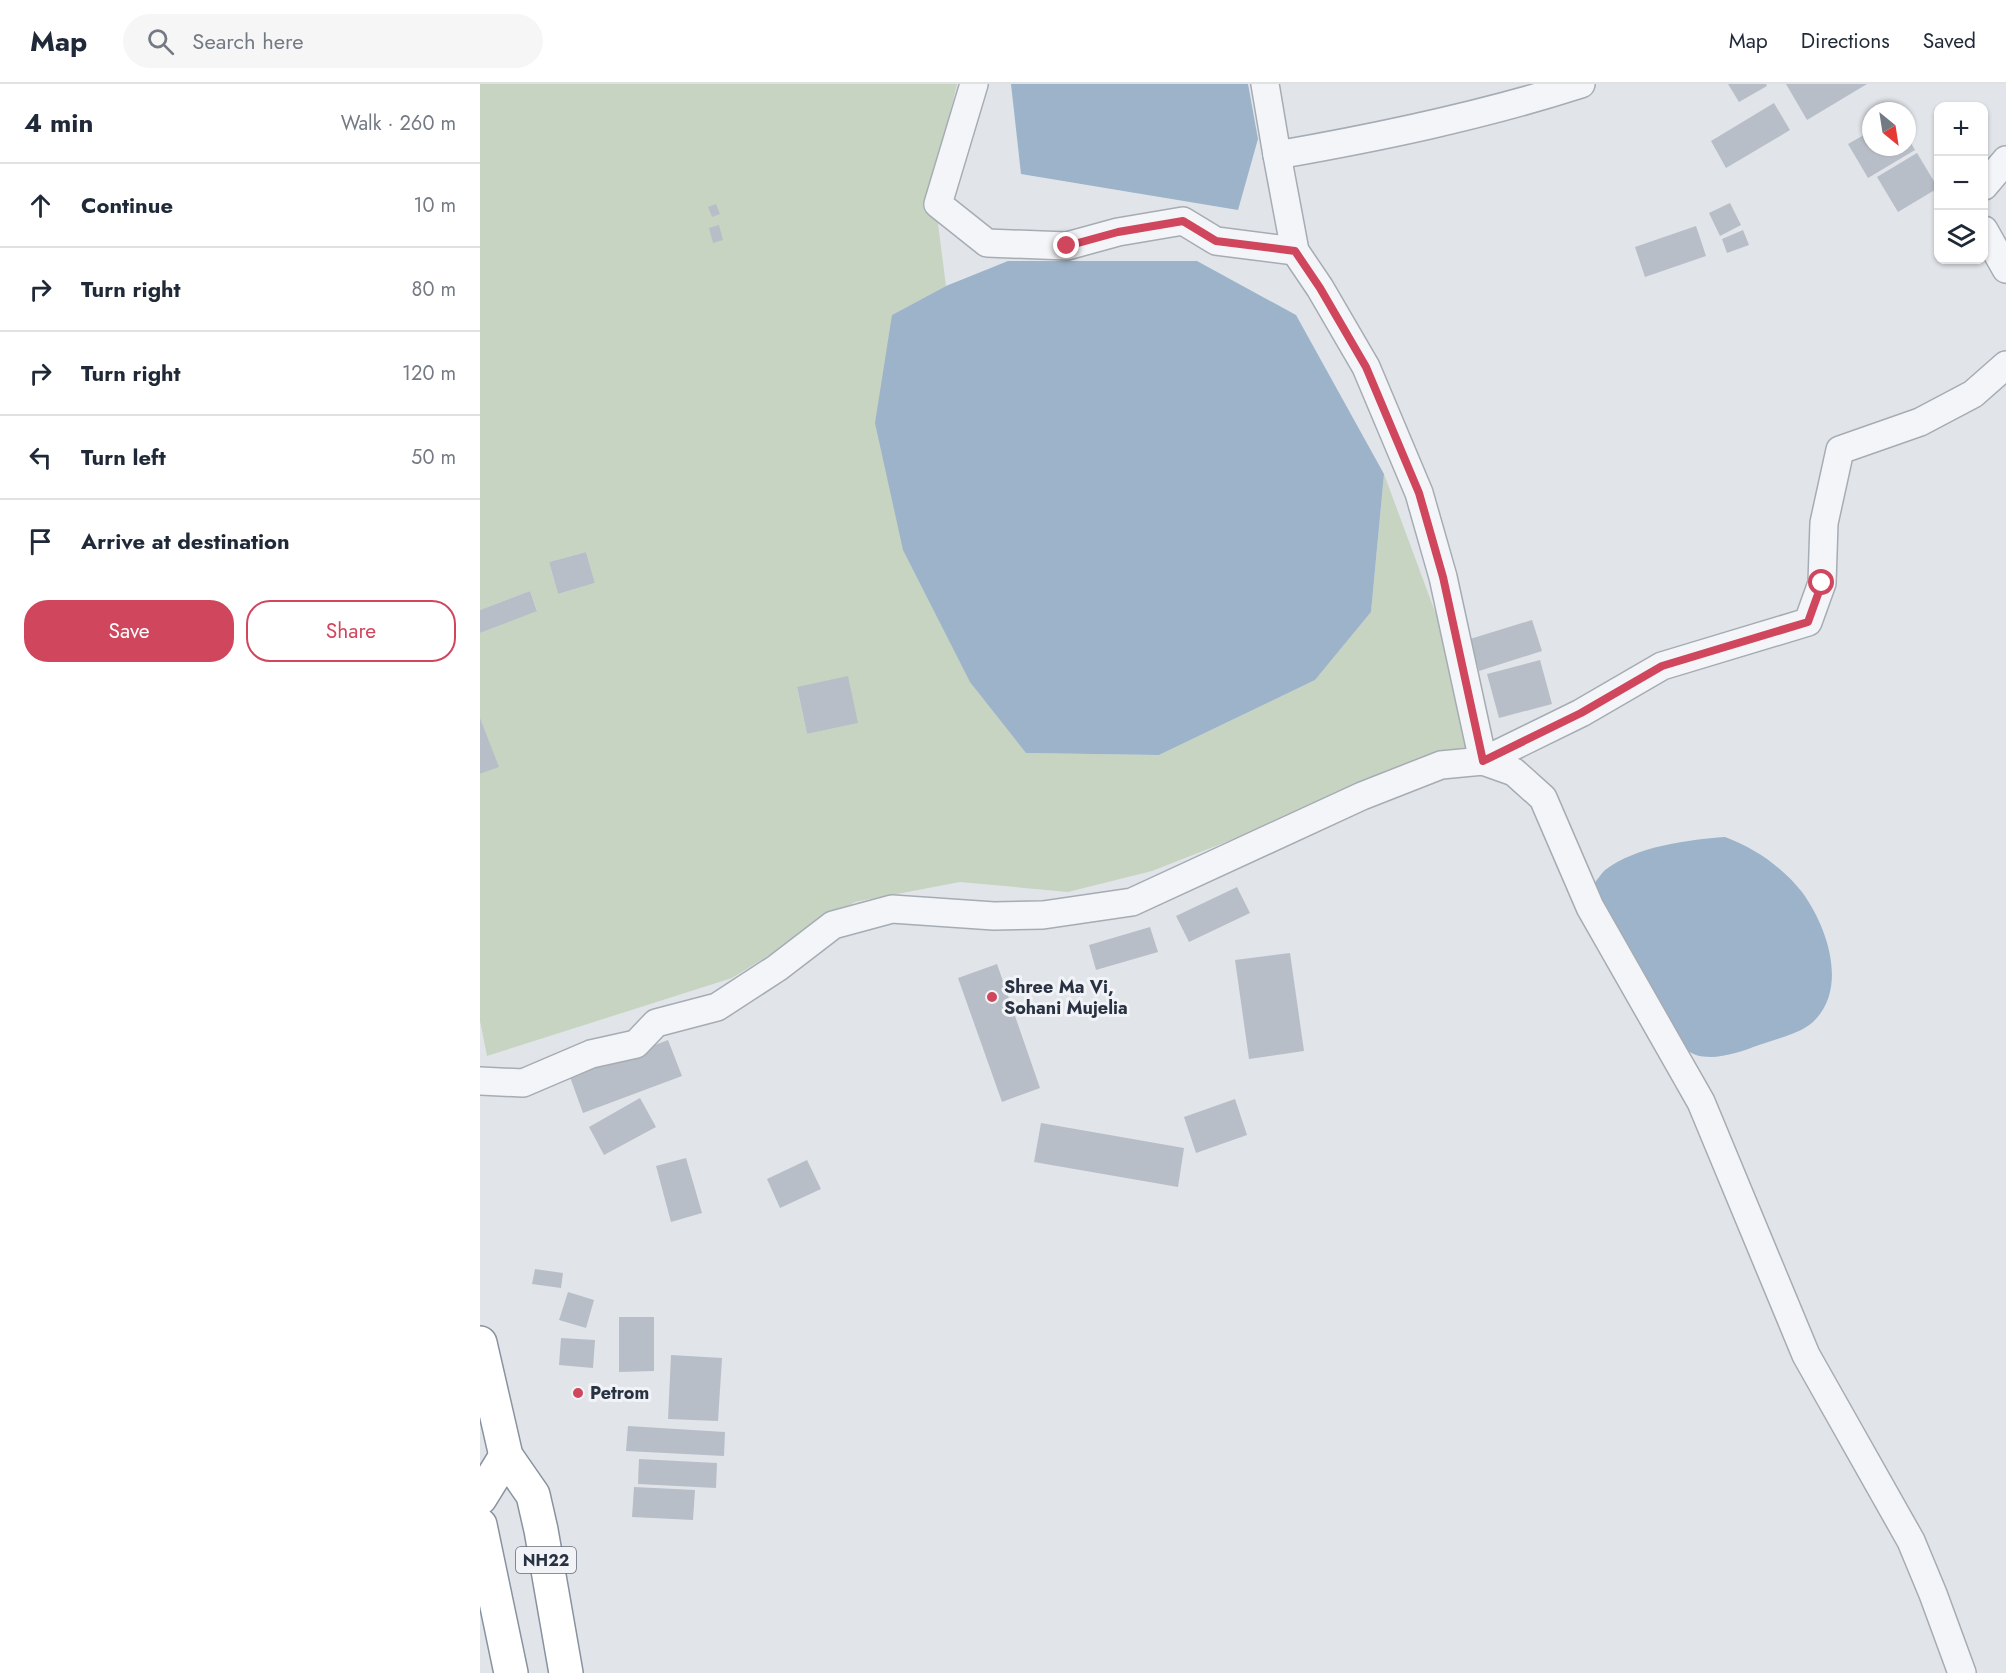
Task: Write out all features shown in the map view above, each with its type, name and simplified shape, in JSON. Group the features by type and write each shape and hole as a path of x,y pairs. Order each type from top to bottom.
{"highway":[{"name":"NH22","path":"480,1343 506,1456 533,1495 566,1673"},
{"path":"480,1498 506,1456"},
{"name":"NH22","path":"480,1525 511,1673"}],"street":[{"path":"974,84 938,204 987,243 1067,246 1118,232 1183,221 1216,241 1295,251"},
{"path":"1265,84 1295,251 1320,288 1366,367 1419,493 1443,577 1483,761"},
{"path":"1277,155 1371,138 1513,106 1581,84"},
{"path":"1988,180 2006,160"},
{"path":"1988,238 2006,269"},
{"path":"480,1081 523,1083 591,1054 636,1044 656,1023 717,1007 777,968 833,925 892,909 994,916 1043,915 1132,902 1362,796 1441,765 1483,761 1581,713 1662,666 1808,622 1822,583 1824,523 1840,450 1920,422 1973,394 2006,365"},
{"path":"1483,761 1514,772 1543,798 1590,908 1701,1102 1806,1355 1911,1541 1934,1594 1962,1673"}],"green space":[{"path":"480,84 957,84 933,184 946,286 892,315 1026,753 1159,755 1315,680 1371,612 1384,474 1437,617 1470,748 1152,871 1068,892 960,882 855,902 732,978 487,1056 480,1021 480,774 498,767 480,719 480,633 537,610 530,591 480,610","holes":["586,552 595,583 558,594 549,562","797,688 857,723 807,734"]}],"water":[{"path":"1011,84 1248,84 1258,139 1238,210 1021,174"},
{"path":"1008,261 1197,261 1296,315 1384,474 1371,612 1315,680 1159,755 1026,753 970,682 903,550 875,423 892,315 946,286"},
{"path":"1725,837 1767,859 1786,874 1802,892 1826,939 1832,975 1830,992 1824,1008 1808,1026 1787,1036 1736,1053 1704,1057 1680,1046 1593,885 1605,870 1632,855 1679,842"}],"building":[{"path":"1728,84 1766,84 1767,86 1739,102"},
{"path":"1786,84 1867,84 1807,120"},
{"path":"1774,103 1790,130 1726,168 1711,141"},
{"path":"1862,136 1862,156 1905,156 1868,178 1848,144"},
{"path":"1916,154 1934,181 1934,190 1898,212 1877,177 1912,156 1916,156"},
{"path":"1730,203 1741,225 1720,236 1709,213"},
{"path":"716,204 720,214 712,217 708,207"},
{"path":"719,225 723,240 713,243 709,228"},
{"path":"1696,226 1706,256 1645,277 1635,247"},
{"path":"1743,230 1749,245 1727,253 1722,239"},
{"path":"586,552 595,583 558,594 549,562"},
{"path":"530,591 537,611 480,633 480,610"},
{"path":"1532,620 1542,651 1479,671 1470,639"},
{"path":"1540,660 1552,704 1499,718 1487,674"},
{"path":"848,676 858,723 807,734 797,687"},
{"path":"480,718 499,767 480,774"},
{"path":"1237,887 1250,913 1189,942 1176,916"},
{"path":"1150,927 1158,952 1096,970 1089,945"},
{"path":"1290,953 1304,1051 1249,1059 1235,960"},
{"path":"997,964 1040,1088 1002,1102 958,978"},
{"path":"668,1040 682,1076 583,1113 570,1077"},
{"path":"640,1098 656,1127 604,1155 589,1127"},
{"path":"1235,1099 1247,1135 1196,1153 1184,1117"},
{"path":"1041,1123 1184,1148 1178,1187 1034,1162"},
{"path":"686,1158 702,1213 671,1222 656,1166"},
{"path":"807,1160 821,1189 780,1208 767,1179"},
{"path":"535,1269 563,1273 561,1288 532,1284"},
{"path":"568,1292 594,1300 586,1328 559,1320"},
{"path":"619,1317 654,1317 654,1371 619,1372"},
{"path":"561,1338 595,1340 593,1368 559,1365"},
{"path":"671,1355 722,1358 718,1421 668,1419"},
{"path":"628,1426 725,1432 724,1456 626,1451"},
{"path":"639,1459 717,1463 716,1488 638,1484"},
{"path":"634,1487 695,1490 693,1520 632,1517"}],"place":[{"name":"Shree Ma Vi, Sohani Mujelia","path":"992,997"},
{"name":"Petrom","path":"578,1393"}],"route":[{"path":"1067,246 1118,232 1183,221 1216,241 1295,251 1320,288 1366,367 1419,493 1443,577 1483,761 1581,713 1662,666 1808,622 1822,583"}]}
